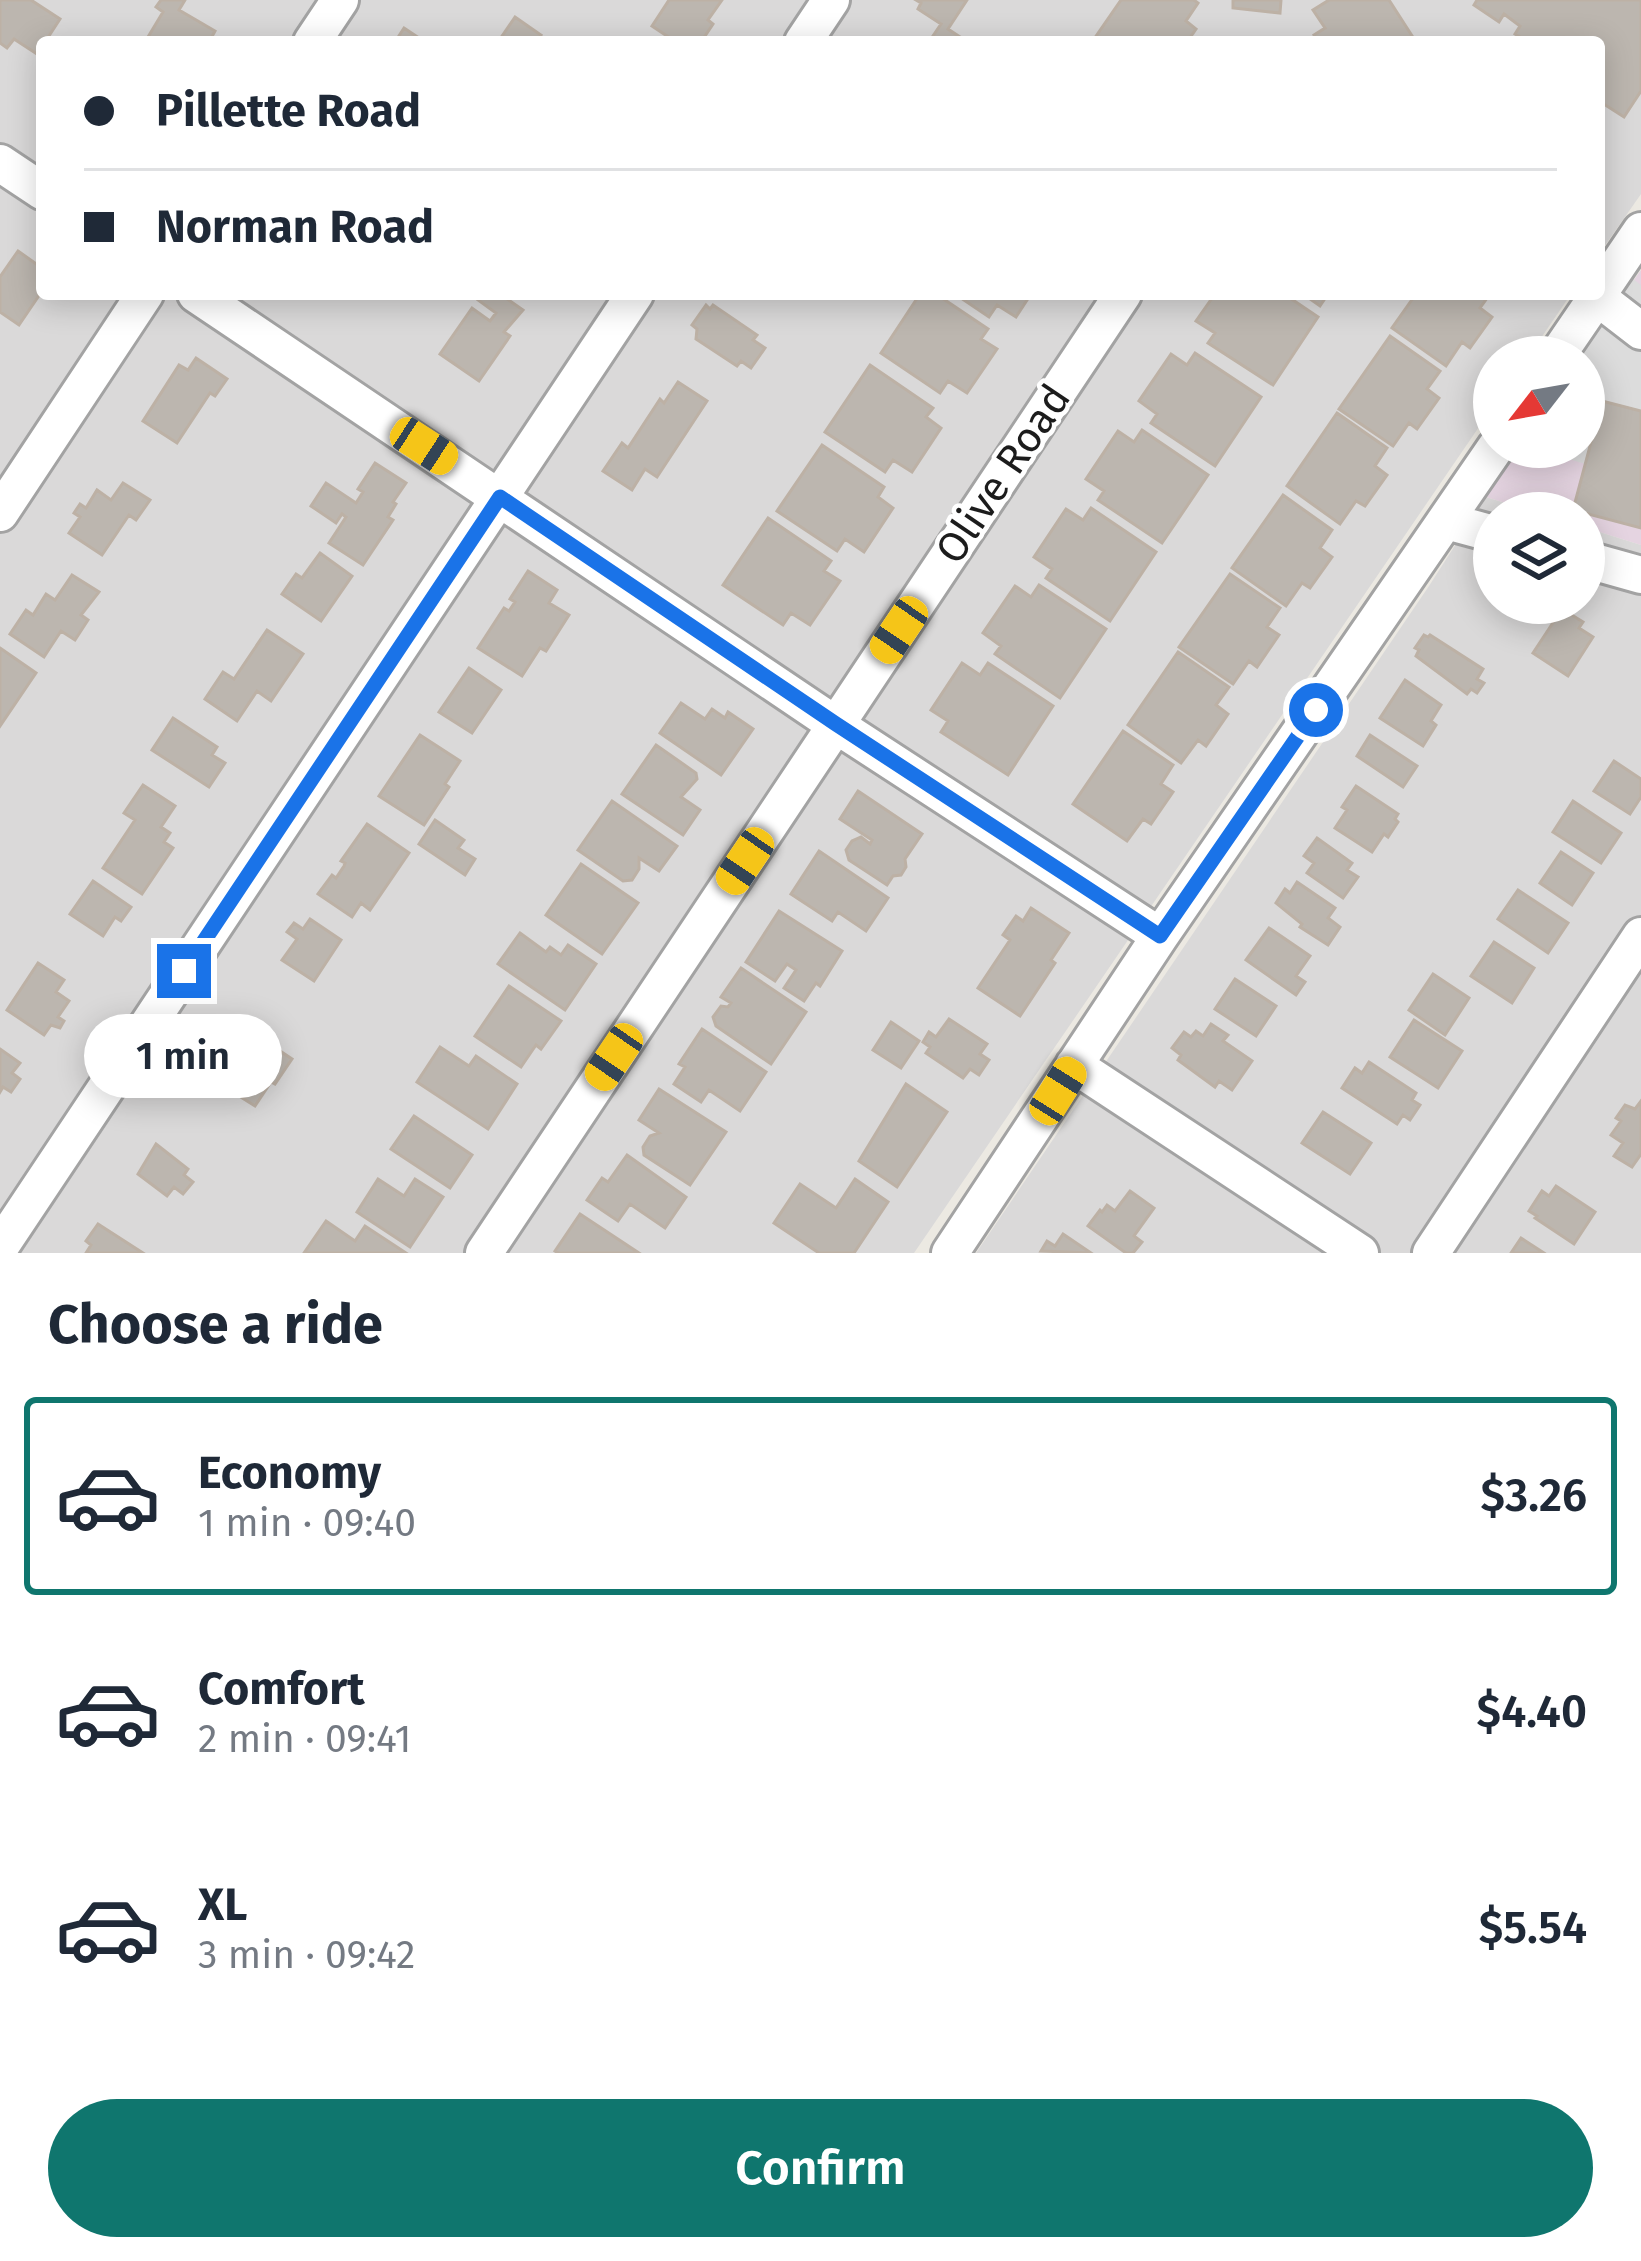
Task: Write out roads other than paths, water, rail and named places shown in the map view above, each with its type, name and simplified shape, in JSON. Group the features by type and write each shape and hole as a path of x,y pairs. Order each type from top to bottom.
{"street":[{"path":"316,36 340,0"},
{"path":"807,36 831,0"},
{"path":"0,164 36,187"},
{"path":"1605,285 1641,231"},
{"path":"0,513 141,300"},
{"path":"205,300 1160,936"},
{"path":"0,1247 631,300"},
{"name":"Olive Road","path":"484,1253 1120,300"},
{"path":"1570,336 1595,300"},
{"path":"1604,300 1641,332"},
{"path":"950,1253 1160,936 1482,468"},
{"path":"1446,521 1473,528"},
{"path":"1605,565 1641,575"},
{"path":"1431,1253 1641,936"},
{"path":"1074,1065 1360,1253"}]}
